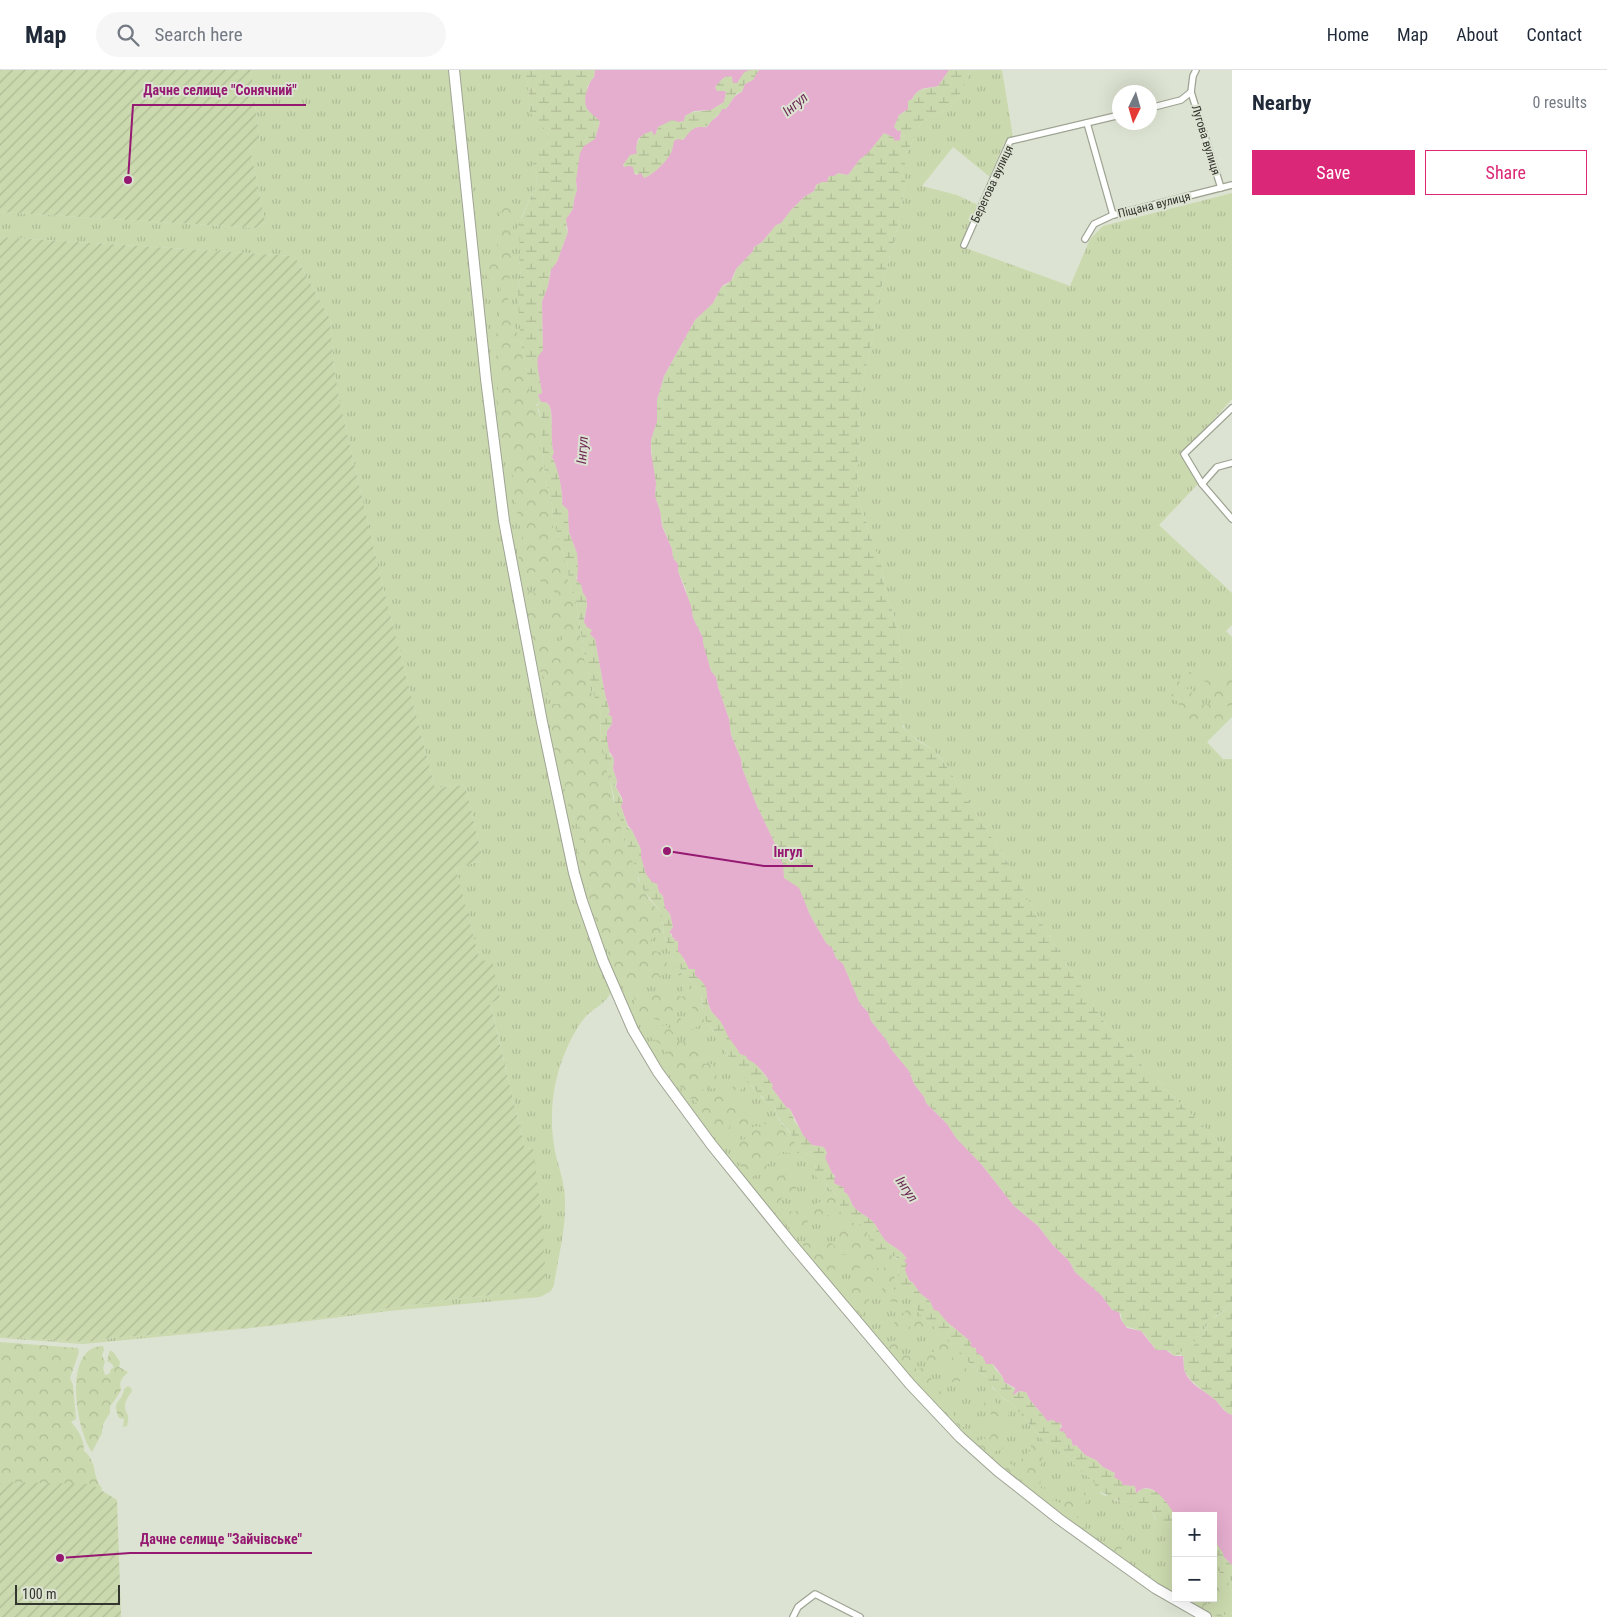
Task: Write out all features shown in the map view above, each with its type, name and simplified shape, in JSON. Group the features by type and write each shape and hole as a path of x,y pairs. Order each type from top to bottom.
{"highway":[{"path":"454,70 486,379 504,521 542,722 574,873 603,962 633,1030 658,1072 717,1152 910,1384 960,1437 998,1471 1059,1519 1155,1588 1206,1617"}],"street":[{"path":"1157,106 1181,100 1191,92 1193,76 1196,70"},
{"name":"Лугова вулиця","path":"1191,92 1221,188"},
{"name":"Берегова вулиця","path":"964,245 1010,141 1112,117"},
{"path":"1087,123 1113,215"},
{"name":"Піщана вулиця","path":"1086,239 1094,224 1113,215 1232,185"},
{"path":"1232,408 1184,454 1202,484 1232,519"},
{"path":"1202,484 1217,467 1232,463"},
{"path":"793,1617 798,1607 815,1594 860,1617"}],"green space":[{"path":"0,70 251,70 260,144 250,148 265,221 256,228 0,212"},
{"path":"251,70 450,70 482,381 571,873 611,992 604,1002 587,1015 578,1027 563,1058 555,1084 552,1128 564,1191 564,1222 554,1285 551,1291 540,1297 389,1311 260,1327 452,1299 536,1291 533,1148 525,1149 490,1002 500,999 491,961 480,961 456,869 483,860 465,785 435,788 381,579 340,403 334,368 330,319 294,256 0,237 0,212 256,228 265,221 250,148 260,144"},
{"path":"459,70 524,70 528,83 530,112 547,130 549,140 548,144 537,150 533,168 537,178 536,186 521,218 521,250 519,257 521,275 518,288 522,349 531,391 538,395 541,402 536,405 542,421 540,442 553,519 568,567 569,583 576,602 585,658 594,696 600,710 600,738 605,752 614,803 638,874 638,880 649,899 661,912 664,935 671,955 682,971 701,992 706,1020 723,1044 728,1056 743,1072 761,1097 775,1107 780,1120 792,1135 800,1156 802,1158 807,1154 815,1157 817,1161 815,1167 822,1180 824,1178 826,1184 899,1262 898,1272 911,1300 923,1318 938,1333 953,1343 970,1364 991,1382 993,1389 1012,1404 1043,1440 1055,1446 1079,1470 1093,1480 1100,1493 1116,1501 1126,1502 1141,1509 1146,1504 1150,1506 1155,1519 1168,1526 1172,1533 1172,1593 1068,1521 978,1449 913,1383 824,1277 715,1141 650,1051 637,1028 621,995 595,929 578,872 546,721 508,520 490,379"},
{"path":"524,70 595,70 594,78 587,87 587,109 600,121 595,140 587,144 576,181 577,190 573,209 568,216 566,228 568,232 557,262 550,273 548,286 542,302 543,350 538,360 538,371 542,393 538,395 530,391 530,380 526,371 522,349 518,288 521,275 519,257 521,250 517,228 536,186 537,178 533,168 533,159 537,150 548,144 549,140 547,131 535,121 530,112 528,83"},
{"path":"747,70 759,70 753,80 745,84 742,92 737,93 726,109 722,110 705,127 697,127 673,148 669,158 655,172 645,178 624,167 623,164 630,155 635,154 637,143 642,135 649,131 656,133 658,127 669,121 682,122 685,116 689,114 719,106 724,102 726,92 716,91 715,87 724,77 728,76 739,81 741,75"},
{"path":"949,70 971,70 954,103 946,110 921,123 905,157 905,187 896,234 877,303 874,331 859,411 858,499 882,568 885,591 898,633 902,675 900,711 903,727 917,740 933,750 945,764 1005,859 1049,936 1104,1022 1124,1047 1232,1155 1232,1302 1206,1320 1195,1339 1178,1355 1174,1356 1169,1351 1156,1350 1142,1332 1127,1327 1121,1319 1121,1314 1112,1310 1102,1296 1075,1272 1069,1261 1038,1226 1014,1206 981,1164 956,1138 947,1124 926,1103 924,1097 914,1084 909,1071 871,1021 868,1012 860,1004 843,964 836,958 832,948 826,943 810,915 802,896 784,878 775,844 742,768 741,759 731,735 729,719 716,677 711,671 702,643 703,638 693,618 685,587 678,571 678,564 673,558 672,549 662,525 655,496 656,483 652,466 651,440 657,421 657,400 664,376 695,320 715,300 722,286 726,285 733,278 736,269 753,251 754,247 762,242 776,225 781,223 804,197 814,191 816,185 827,182 829,176 834,176 838,173 848,175 884,133 894,137 901,137 901,131 894,127 899,115 906,111 908,101 920,90 938,86"},
{"path":"971,70 1002,70 1013,137 1004,143 990,177 953,147 922,186 957,195 980,206 963,247 1070,286 1090,239 1103,226 1232,193 1232,399 1183,454 1185,462 1198,482 1197,485 1159,525 1232,593 1232,625 1226,631 1232,637 1232,717 1207,742 1223,759 1232,759 1232,1155 1124,1047 1104,1022 1049,936 1005,859 945,764 934,751 915,738 903,726 901,720 902,675 898,633 885,591 882,568 858,499 859,411 874,331 877,303 896,234 905,187 905,157 921,123 946,110 954,103"},
{"path":"507,202 512,202 517,207 518,213 513,225 510,244 513,270 507,284 507,294 509,304 513,310 516,331 520,339 523,362 529,380 528,389 540,433 539,441 544,475 551,504 551,512 548,518 556,531 567,567 568,583 576,608 576,621 582,643 585,679 590,683 593,703 598,714 599,739 614,809 618,815 623,837 637,873 638,881 650,902 658,910 663,926 659,936 652,938 649,946 625,970 615,969 612,965 608,949 598,929 588,894 578,847 581,833 577,819 568,808 573,795 564,789 567,776 557,765 548,714 551,704 559,704 558,699 546,694 547,684 539,669 532,639 527,605 528,591 530,590 536,594 539,599 543,633 549,644 563,639 564,636 556,626 550,607 558,602 558,598 552,589 540,581 538,573 531,571 529,574 530,582 525,583 518,554 518,545 524,534 519,524 516,503 509,495 513,484 512,457 509,454 503,454 500,448 496,397 499,384 495,343 501,309 501,289 486,275 496,258 498,249 494,237 495,232 498,231 501,213"},
{"path":"0,237 294,256 330,319 334,368 340,403 381,579 435,788 465,785 483,860 456,869 480,961 492,960 500,999 490,1003 525,1149 533,1148 542,1221 546,1279 536,1291 452,1299 260,1327 101,1339 88,1342 0,1337"},
{"path":"541,402 547,403 550,407 554,452 552,457 560,480 562,503 568,510 569,532 577,553 578,576 576,578 586,596 587,605 584,620 592,630 591,635 595,639 610,712 608,714 612,716 612,724 607,734 617,781 615,785 623,802 622,808 628,828 632,830 641,849 646,874 657,884 659,892 663,896 666,909 670,914 673,927 669,933 678,941 684,961 696,969 696,976 707,987 707,1000 710,1009 723,1024 738,1050 755,1063 773,1085 775,1092 786,1107 790,1109 795,1122 812,1145 824,1147 827,1153 825,1157 835,1178 844,1188 844,1192 849,1196 854,1207 872,1221 886,1241 905,1256 909,1280 920,1293 930,1301 935,1310 938,1310 943,1315 947,1322 969,1340 984,1359 993,1364 1004,1382 1015,1389 1016,1394 1020,1391 1026,1392 1047,1421 1060,1422 1061,1428 1071,1439 1073,1446 1076,1445 1085,1455 1115,1473 1114,1477 1135,1486 1135,1491 1139,1492 1141,1489 1149,1489 1159,1493 1173,1512 1172,1535 1165,1523 1159,1524 1157,1522 1150,1506 1146,1505 1141,1509 1134,1509 1126,1502 1109,1499 1106,1494 1097,1491 1093,1480 1079,1470 1055,1446 1043,1440 1012,1404 997,1393 986,1377 960,1354 953,1343 938,1333 923,1318 898,1282 899,1268 897,1258 879,1252 870,1240 865,1226 851,1220 841,1208 838,1197 824,1179 819,1181 815,1175 815,1157 807,1154 804,1157 799,1157 794,1140 787,1127 779,1119 775,1107 745,1080 744,1073 730,1060 722,1043 706,1021 701,992 682,971 671,955 664,935 663,923 660,919 661,912 641,885 624,837 619,814 615,809 614,797 600,738 600,710 594,696 585,658 576,602 569,583 568,567 553,519 540,442 542,421 539,410 536,407"},
{"path":"1232,663 1232,706 1226,707 1229,715 1225,721 1206,716 1201,729 1194,727 1189,733 1187,732 1181,717 1179,704 1171,697 1176,678 1179,679 1181,691 1184,692 1189,688 1193,690 1191,695 1193,702 1199,705 1212,704 1214,703 1212,691 1207,682 1203,681 1197,684 1186,677 1184,673 1188,671 1197,675 1206,668 1222,683 1228,679 1225,665"},
{"path":"647,950 664,954 669,968 668,970 659,968 659,975 663,979 662,983 656,982 652,978 639,983 637,992 648,992 656,995 666,992 682,997 684,992 678,976 681,973 686,982 692,987 693,994 700,997 704,1020 702,1025 693,1030 689,1028 690,1023 687,1019 693,1011 692,1006 685,1007 679,1012 673,1010 670,1013 681,1019 681,1026 672,1028 668,1022 654,1019 650,1020 647,1024 636,1020 631,1007 635,1002 634,995 622,990 621,987 624,975 631,970"},
{"path":"664,1024 672,1031 678,1041 699,1045 705,1050 703,1060 705,1064 712,1064 714,1070 712,1073 719,1077 720,1081 717,1088 710,1089 706,1084 701,1084 701,1088 706,1092 705,1096 727,1093 732,1087 737,1086 740,1079 743,1079 744,1086 737,1095 736,1102 738,1105 748,1108 745,1111 749,1125 742,1124 741,1130 738,1131 732,1125 727,1132 719,1136 712,1131 698,1105 682,1090 672,1057 650,1036 652,1030 660,1029"},
{"path":"767,1122 777,1127 785,1126 795,1142 790,1153 782,1152 773,1157 766,1166 766,1170 761,1171 753,1178 750,1175 746,1175 741,1168 741,1163 737,1159 735,1149 729,1145 728,1138 732,1135 737,1136 743,1141 746,1137 746,1129 756,1126 763,1127 764,1123"},
{"path":"805,1168 808,1169 801,1174 796,1191 787,1192 777,1204 768,1203 754,1185 755,1183 761,1186 762,1182 767,1182 767,1175 785,1175 790,1170 797,1171"},
{"path":"830,1194 838,1197 838,1208 842,1215 834,1220 828,1215 821,1216 816,1221 808,1221 804,1227 801,1228 796,1225 793,1231 778,1216 780,1212 798,1211 820,1202"},
{"path":"844,1223 856,1223 865,1226 873,1246 878,1251 895,1257 899,1265 893,1286 899,1294 898,1302 890,1301 887,1294 882,1291 882,1284 874,1283 868,1291 869,1300 862,1309 863,1316 841,1297 845,1283 865,1278 869,1268 886,1267 880,1260 855,1270 854,1274 851,1275 848,1270 852,1256 839,1255 837,1251 839,1246 837,1231"},
{"path":"807,1240 828,1241 835,1246 836,1254 840,1261 836,1263 833,1280 830,1279 803,1246 803,1243"},
{"path":"1232,1302 1232,1305 1207,1325 1202,1336 1184,1358 1178,1355 1195,1339 1206,1320"},
{"path":"1232,1305 1232,1415 1197,1386 1187,1375 1184,1362 1186,1354 1202,1336 1209,1322"},
{"path":"907,1309 913,1311 925,1326 925,1330 922,1332 917,1330 913,1325 907,1331 891,1332 891,1326 896,1321 897,1311 904,1313"},
{"path":"260,1327 83,1344 0,1338 87,1342 101,1339"},
{"path":"883,1336 888,1342 895,1341 896,1339 901,1341 900,1354 908,1355 915,1361 916,1369 924,1368 929,1372 932,1381 943,1395 942,1405 951,1410 954,1416 964,1420 964,1427 960,1427 922,1389 900,1362 896,1354 884,1344 881,1338"},
{"path":"934,1338 940,1339 949,1345 954,1360 971,1372 973,1379 952,1382 950,1369 942,1364 935,1368 928,1366 927,1357 924,1354 927,1351 934,1352 935,1349 931,1344"},
{"path":"0,1342 78,1348 79,1352 70,1378 73,1385 76,1419 71,1422 80,1435 84,1451 91,1460 97,1480 102,1488 101,1491 0,1506"},
{"path":"103,1346 102,1355 105,1362 103,1368 105,1375 109,1374 114,1367 107,1361 110,1350 120,1362 119,1367 128,1372 121,1380 121,1390 110,1406 110,1413 103,1424 102,1433 92,1452 81,1426 76,1391 77,1374 82,1359 90,1350"},
{"path":"128,1386 132,1391 125,1404 128,1416 127,1426 123,1427 124,1419 119,1418 116,1408 124,1389"},
{"path":"985,1395 992,1398 999,1409 1004,1408 1009,1414 1000,1424 1004,1432 999,1440 1003,1447 1002,1450 995,1451 993,1458 986,1454 976,1443 976,1441 991,1437 988,1426 991,1415 990,1411 984,1406"},
{"path":"1026,1434 1040,1444 1047,1444 1051,1447 1048,1455 1042,1457 1040,1470 1041,1488 1048,1489 1050,1492 1047,1496 1038,1495 1000,1464 1003,1459 1014,1466 1016,1471 1018,1472 1023,1469 1027,1472 1028,1470 1021,1459 1031,1450 1030,1444 1023,1437"},
{"path":"0,1483 91,1484 117,1500 121,1617 0,1617"},
{"path":"1091,1490 1093,1492 1091,1497 1075,1514 1083,1521 1086,1526 1084,1528 1066,1517 1051,1502 1053,1500 1063,1504 1071,1499 1080,1498 1085,1492"},
{"path":"1128,1526 1134,1527 1135,1532 1131,1536 1129,1545 1122,1547 1118,1555 1109,1546 1109,1543 1115,1540 1113,1536 1115,1531"},
{"path":"1217,1543 1224,1557 1232,1565 1232,1581 1217,1569"},
{"path":"1217,1569 1232,1581 1232,1617 1213,1617 1186,1602 1217,1602"},
{"path":"1217,1576 1222,1576 1227,1583 1232,1584 1232,1598 1222,1593 1217,1586"},
{"path":"1190,1602 1205,1603 1215,1612 1222,1610 1227,1617 1221,1617"}],"water":[{"path":"595,70 751,70 744,73 737,83 733,83 732,77 729,76 720,81 715,87 717,91 726,92 724,102 711,110 694,111 685,116 684,121 672,120 658,127 655,135 652,131 638,139 637,153 630,155 623,165 624,167 633,167 636,175 641,173 644,178 655,171 666,160 672,152 674,141 678,139 683,140 695,128 707,127 722,109 726,109 735,97 742,92 745,84 753,80 759,70 949,70 938,86 920,90 908,101 908,109 899,115 894,127 901,131 900,140 895,141 893,137 884,133 848,175 838,173 834,176 829,176 827,182 816,185 814,191 804,197 762,242 754,247 753,251 736,269 731,281 722,286 713,303 695,320 664,376 657,400 657,421 651,440 656,483 655,496 662,526 672,549 673,558 678,564 678,571 691,606 693,618 703,638 711,671 716,677 729,719 731,735 741,759 742,768 783,864 784,878 799,888 810,915 826,943 832,948 836,958 843,964 860,1004 868,1012 871,1021 909,1071 914,1084 924,1097 926,1103 947,1124 956,1138 981,1164 1014,1206 1038,1226 1069,1261 1075,1272 1102,1296 1112,1310 1119,1312 1121,1320 1127,1328 1141,1331 1156,1350 1166,1350 1174,1356 1183,1356 1184,1370 1190,1381 1232,1415 1232,1565 1224,1557 1218,1546 1217,1512 1173,1512 1162,1497 1153,1490 1147,1488 1136,1493 1135,1486 1123,1485 1121,1481 1114,1477 1115,1473 1085,1455 1076,1445 1073,1446 1071,1439 1067,1438 1064,1431 1059,1430 1062,1427 1060,1422 1047,1421 1026,1392 1020,1391 1012,1395 1015,1388 1004,1382 993,1364 986,1364 983,1357 976,1352 976,1348 971,1347 969,1340 947,1322 938,1311 934,1310 930,1301 909,1280 905,1270 907,1264 904,1260 907,1259 905,1256 886,1241 872,1221 854,1207 848,1194 844,1192 844,1188 834,1183 835,1176 825,1157 827,1153 824,1147 812,1145 803,1135 790,1109 786,1107 772,1088 773,1085 755,1063 740,1054 721,1022 711,1010 706,987 695,975 695,969 689,969 678,951 678,941 675,941 672,934 669,933 673,927 670,914 665,908 663,896 659,892 657,884 652,882 646,874 641,857 641,849 632,830 628,826 621,806 622,798 616,787 614,762 609,751 607,739 607,731 612,724 612,717 608,714 610,712 595,639 590,634 592,630 584,622 587,605 586,597 581,584 577,581 577,553 569,532 568,510 562,504 560,480 552,457 554,452 550,407 547,403 541,402 538,395 542,393 538,370 538,356 543,350 542,302 551,270 557,262 568,232 566,219 573,209 577,190 576,181 580,153 584,146 595,139 600,122 588,110 585,103 587,90 594,78"}],"place":[{"name":"Дачне селище \"Сонячний\"","path":"128,180"},
{"name":"Інгул","path":"667,851"},
{"name":"Дачне селище \"Зайчівське\"","path":"60,1558"}]}
